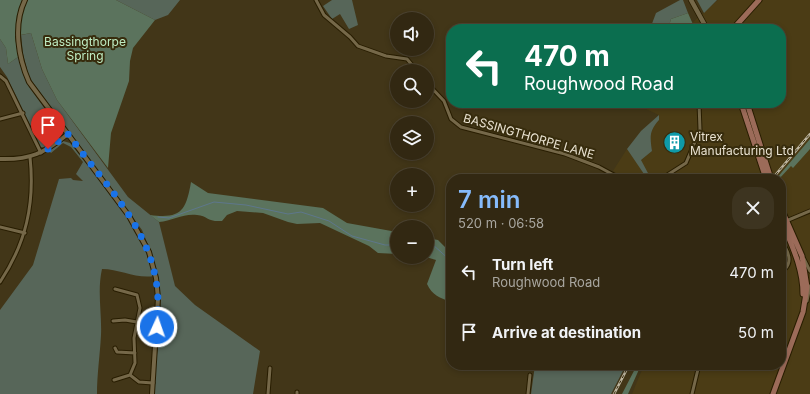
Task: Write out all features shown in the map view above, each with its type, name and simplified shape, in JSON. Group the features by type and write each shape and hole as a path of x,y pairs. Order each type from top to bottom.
{"main road":[{"path":"691,0 704,24"},
{"path":"737,24 759,0"},
{"path":"743,108 764,174"},
{"path":"749,108 768,174"},
{"path":"786,227 800,257 806,278 805,304 786,357"},
{"path":"798,322 804,280 806,278"},
{"path":"773,394 781,370"}],"street":[{"path":"25,0 18,36 22,65 35,90 129,216 149,252 156,278 158,298 152,394"},
{"path":"316,0 324,15 350,36 358,46 386,56 407,58 412,64"},
{"path":"0,76 6,81 23,113 41,153"},
{"name":"BASSINGTHORPE LANE","path":"434,90 444,101 446,106"},
{"name":"BASSINGTHORPE LANE","path":"447,108 451,120 461,128 566,154 599,167 611,174"},
{"path":"669,174 686,163 694,147 700,130 699,108"},
{"path":"0,119 23,113"},
{"path":"0,159 30,157 41,153 68,134"},
{"path":"0,282 24,233 30,215 33,183 30,157"},
{"path":"786,220 810,211"},
{"path":"0,227 24,233"},
{"path":"786,268 788,266 789,260 786,248 793,241"},
{"path":"789,260 800,257 810,271"},
{"path":"805,304 808,298 810,286"},
{"path":"115,289 139,294 140,308 134,338 135,363 130,375"},
{"path":"113,321 118,319 138,322"},
{"path":"115,348 118,352 135,353"},
{"path":"268,394 270,368"},
{"path":"692,394 697,370"},
{"path":"130,375 138,382 153,383"},
{"path":"114,380 130,375"},
{"path":"528,394 530,375"}],"shaded area":[{"path":"718,0 810,0 810,394 632,394 642,370 786,370 786,174 645,174 641,160 652,151 650,139 652,128 659,120 659,115 644,108 786,108 786,24 692,23"},
{"path":"627,149 645,174 618,174 613,171"}],"green space":[{"name":"Bassingthorpe Spring","path":"0,0 116,0 155,20 133,48 130,61 129,81 111,133 108,168 57,100 42,69 31,33 15,36 18,57 8,64 6,48 0,39"},
{"path":"116,0 180,0 168,15 155,20"},
{"path":"332,0 352,0 358,25 349,29 340,14 332,19 323,6"},
{"path":"680,0 683,0 688,13 671,19 670,24 652,24 656,13"},
{"path":"697,0 717,0 704,13"},
{"path":"688,13 693,24 670,24 671,19"},
{"path":"31,33 42,69 57,100 128,197 159,222 175,286 195,305 260,351 253,394 154,394 160,325 160,297 159,283 152,256 142,230 29,77 23,54 21,35"},
{"path":"0,39 6,48 8,64 18,57 29,87 61,131 61,136 46,148 41,147 7,77 0,67"},
{"path":"659,115 659,120 653,128 651,134 652,151 641,160 648,174 644,174 627,149 641,131"},
{"path":"810,139 810,149 793,168 791,166 784,174 780,174"},
{"path":"63,141 70,143 122,208 142,240 154,276 147,277 109,269 102,269 100,294 101,335 97,394 0,394 0,310 33,265 59,179 71,178 73,180 83,181 76,174 83,162 71,147 63,143 51,153 49,151"},
{"path":"191,182 208,193 323,208 347,223 390,231 390,254 378,253 369,246 320,223 297,224 263,213 237,211 227,215 222,221 213,221 201,216 192,215 159,222 150,215 169,216 175,214 184,206"},
{"path":"434,239 438,240 446,248 446,300 431,291 427,284 436,260 434,259"},
{"path":"534,370 623,370 611,394 531,394"},
{"path":"634,370 639,370 628,394 622,394"}],"waterway":[{"path":"158,217 169,218 214,202 246,205 288,214 301,212 329,221 352,236 390,245"},
{"path":"434,246 446,257"}],"railway":[{"path":"776,174 810,134"},
{"path":"614,394 626,370"}],"place":[{"name":"Vitrex Manufacturing Ltd","path":"674,143"}],"route":[{"path":"48,149 68,134 138,230 149,252 156,278 158,298 157,327"}]}
